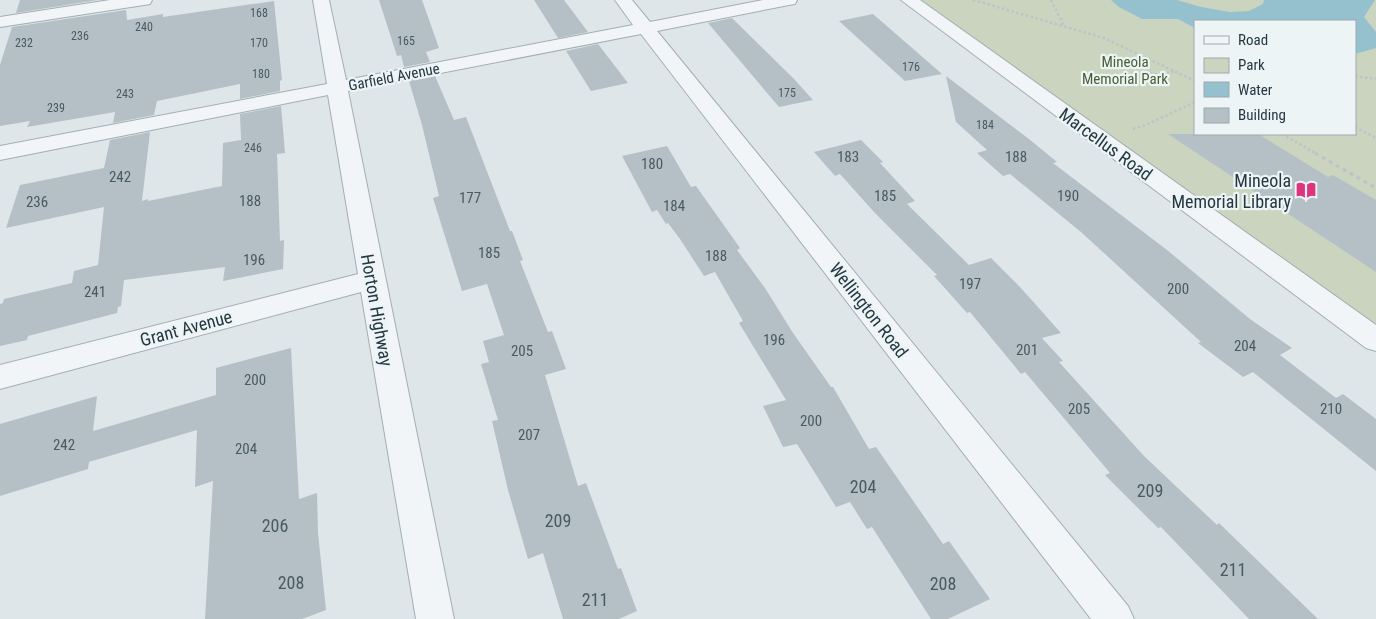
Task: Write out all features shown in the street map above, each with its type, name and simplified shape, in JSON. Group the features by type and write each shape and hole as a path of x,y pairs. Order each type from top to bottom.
{"street":[{"path":"0,22 144,0"},
{"name":"Horton Highway","path":"321,0 435,619"},
{"name":"Wellington Road","path":"623,0 1115,619"},
{"name":"Garfield Avenue","path":"0,153 788,0"},
{"name":"Marcellus Road","path":"909,0 1376,340"},
{"name":"Grant Avenue","path":"0,377 372,280"}],"path":[{"path":"973,0 1104,38 1194,80"},
{"path":"1051,0 1064,27"},
{"path":"1162,76 1166,82 1159,85 1146,82 1139,76 1141,73 1149,72 1162,76 1175,71"},
{"path":"1356,76 1376,79"},
{"path":"1098,138 1146,125 1194,102"},
{"path":"1356,127 1376,138"},
{"path":"1284,135 1376,188"}],"green space":[{"name":"Mineola Memorial Park","path":"909,0 1376,0 1376,340"}],"water":[{"path":"1111,0 1177,0 1201,7 1230,12 1249,11 1263,4 1264,0 1375,0 1364,17 1376,32 1376,48 1356,54 1356,20 1194,20 1194,27 1178,19 1142,19 1119,7"}],"building":[{"path":"20,0 98,0 16,13"},
{"path":"379,0 422,0 439,48 426,52 430,62 404,67 401,55 397,56"},
{"path":"534,0 564,0 588,32 558,38"},
{"path":"274,1 282,80 280,81 280,91 240,99 240,84 157,101 154,115 113,123 115,112 27,127 30,121 0,126 0,65 12,27 126,10 127,20 163,14 163,17"},
{"path":"873,14 942,74 905,81 839,21"},
{"path":"732,18 813,100 779,107 708,23"},
{"path":"598,44 628,83 591,91 566,51"},
{"path":"435,76 454,120 466,117 510,231 512,231 523,260 520,261 548,332 552,331 566,369 545,375 578,486 586,483 618,569 621,568 637,611 619,619 563,619 543,553 528,559 508,490 492,421 498,420 481,364 489,362 483,341 504,335 487,284 462,291 433,198 439,196 409,81"},
{"path":"946,76 1029,139 1057,162 1053,163 1167,250 1250,319 1292,348 1280,355 1336,398 1343,394 1376,419 1376,471 1253,372 1243,377 1198,343 1201,342 1081,232 1010,174 1003,176 977,153 987,150 956,122"},
{"path":"281,106 285,153 277,154 280,241 284,240 283,269 223,281 225,267 124,280 121,306 118,307 117,313 28,336 27,340 0,346 0,304 3,303 4,299 72,283 74,271 98,265 104,207 6,228 20,185 104,168 110,140 150,132 142,201 222,186 223,143 241,140 240,114"},
{"name":"Mineola Memorial Library","path":"1168,134 1260,135 1328,177 1333,175 1376,200 1376,272"},
{"path":"861,140 883,162 880,163 915,201 907,204 969,265 991,258 1020,287 1061,333 1042,338 1063,361 1059,362 1144,456 1217,525 1219,523 1318,619 1249,619 1161,527 1158,528 1105,475 1110,473 1025,372 1021,374 970,312 967,313 934,276 937,275 874,212 840,174 835,176 814,152"},
{"path":"667,146 691,187 696,186 740,248 737,250 765,288 793,333 831,387 833,387 869,449 876,447 943,544 949,541 990,599 948,619 931,619 872,527 867,529 850,502 836,507 797,444 783,447 763,406 786,400 739,323 743,321 715,272 704,276 668,223 666,224 657,210 652,212 622,156"},
{"path":"291,348 299,499 317,493 318,533 326,610 302,619 205,619 213,481 195,487 197,430 89,462 88,469 0,496 0,424 97,396 93,431 216,395 216,368"}],"place":[{"name":"Mineola Memorial Library","path":"1306,190"}]}
